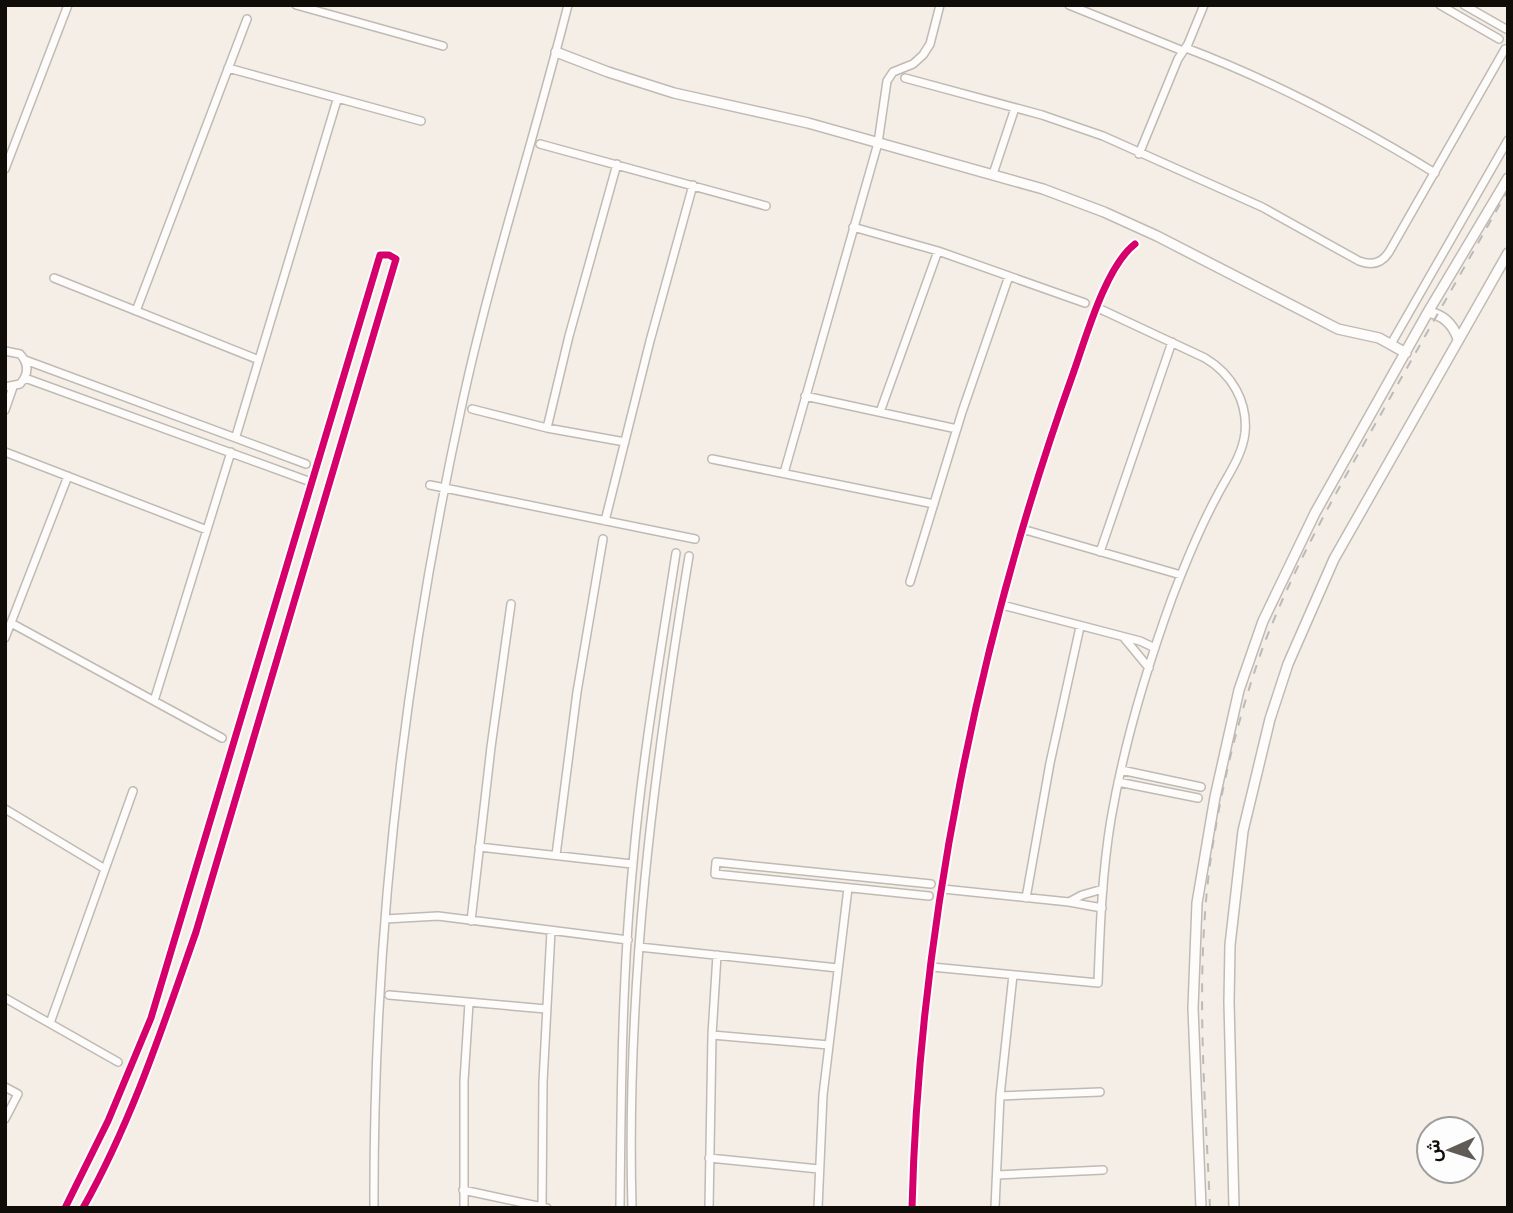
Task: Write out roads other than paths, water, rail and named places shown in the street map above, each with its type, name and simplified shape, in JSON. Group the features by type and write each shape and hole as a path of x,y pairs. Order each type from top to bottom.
{"main road":[{"path":"556,51 608,72 674,93 780,116 993,174 1104,212 1157,236 1334,327 1374,336 1406,352"},
{"path":"1201,1208 1194,955 1205,849 1239,690 1264,621 1315,513 1428,312 1505,190 1508,178"},
{"path":"1234,1208 1230,945 1235,888 1255,774 1270,719 1288,664 1334,559 1508,253"},
{"path":"1428,312 1450,323 1458,339"}],"street":[{"path":"296,5 443,46"},
{"path":"374,1208 375,1087 385,919 413,661 444,489 478,333 568,5"},
{"path":"784,473 878,143 882,102 888,78 892,72 913,64 923,55 930,44 940,5"},
{"path":"1069,5 1251,74 1313,104 1435,173"},
{"path":"1139,154 1178,59 1204,5"},
{"path":"905,78 1084,128 1249,201 1368,264 1377,263 1387,256 1507,49 1499,39 1440,5"},
{"path":"5,169 67,6"},
{"path":"1466,6 1507,28 1499,39"},
{"path":"136,311 247,19"},
{"path":"229,68 337,100 421,121"},
{"path":"236,436 337,100"},
{"path":"993,174 1015,107"},
{"path":"1391,344 1508,140"},
{"path":"540,144 766,206"},
{"path":"547,428 572,325 617,163"},
{"path":"605,521 693,185"},
{"path":"853,227 938,251 1085,303"},
{"path":"912,1208 920,1065 943,889 968,750 1022,529 1052,434 1114,270 1124,254 1135,244"},
{"path":"880,412 938,251"},
{"path":"65,1208 144,1038 380,256 389,255 396,260 169,1014 128,1114 83,1208"},
{"path":"910,582 957,429 1009,276"},
{"path":"54,278 259,360"},
{"path":"932,967 1098,983 1107,843 1121,770 1155,648 1181,575 1204,521 1240,454 1245,420 1239,395 1225,373 1205,358 1098,308"},
{"path":"1100,552 1172,342"},
{"path":"5,410 9,387 25,378 27,371 25,360 20,354 6,351"},
{"path":"25,360 306,464"},
{"path":"25,378 311,482"},
{"path":"805,396 957,429"},
{"path":"472,409 547,428 625,442"},
{"path":"5,452 207,530"},
{"path":"154,701 231,452"},
{"path":"712,459 934,504"},
{"path":"5,638 68,477"},
{"path":"430,485 695,539"},
{"path":"1022,529 1181,575"},
{"path":"556,855 576,692 603,539"},
{"path":"620,1208 621,1094 632,864 649,727 676,553"},
{"path":"632,1208 633,1063 639,947 655,770 689,556"},
{"path":"289,557 298,557 305,562"},
{"path":"670,590 683,592"},
{"path":"471,921 497,695 512,604"},
{"path":"1002,605 1155,648"},
{"path":"11,623 222,738"},
{"path":"1026,898 1050,763 1080,626"},
{"path":"1125,639 1149,668"},
{"path":"1121,770 1201,787"},
{"path":"1118,782 1198,798"},
{"path":"50,1023 133,791"},
{"path":"5,809 105,869"},
{"path":"479,847 632,864"},
{"path":"929,896 715,874 716,862 931,884"},
{"path":"890,892 891,880"},
{"path":"818,1208 823,1095 848,888"},
{"path":"943,889 1102,908"},
{"path":"1069,902 1089,892 1103,890"},
{"path":"385,919 431,915 628,940"},
{"path":"463,1190 545,1207 542,1106 551,931"},
{"path":"639,947 838,968"},
{"path":"170,953 177,960 187,957"},
{"path":"709,1208 712,1035 718,955"},
{"path":"166,968 177,968 181,976"},
{"path":"995,1208 1000,1096 1013,975"},
{"path":"388,995 546,1009"},
{"path":"5,998 118,1062"},
{"path":"464,1208 464,1081 469,1003"},
{"path":"712,1035 829,1045"},
{"path":"5,1087 18,1094 8,1106 5,1119"},
{"path":"1000,1096 1100,1093"},
{"path":"709,1158 819,1170"},
{"path":"997,1175 1103,1170"}],"railway":[{"path":"1210,1208 1202,993 1205,907 1219,809 1246,700 1275,617 1318,528 1508,190"}]}
